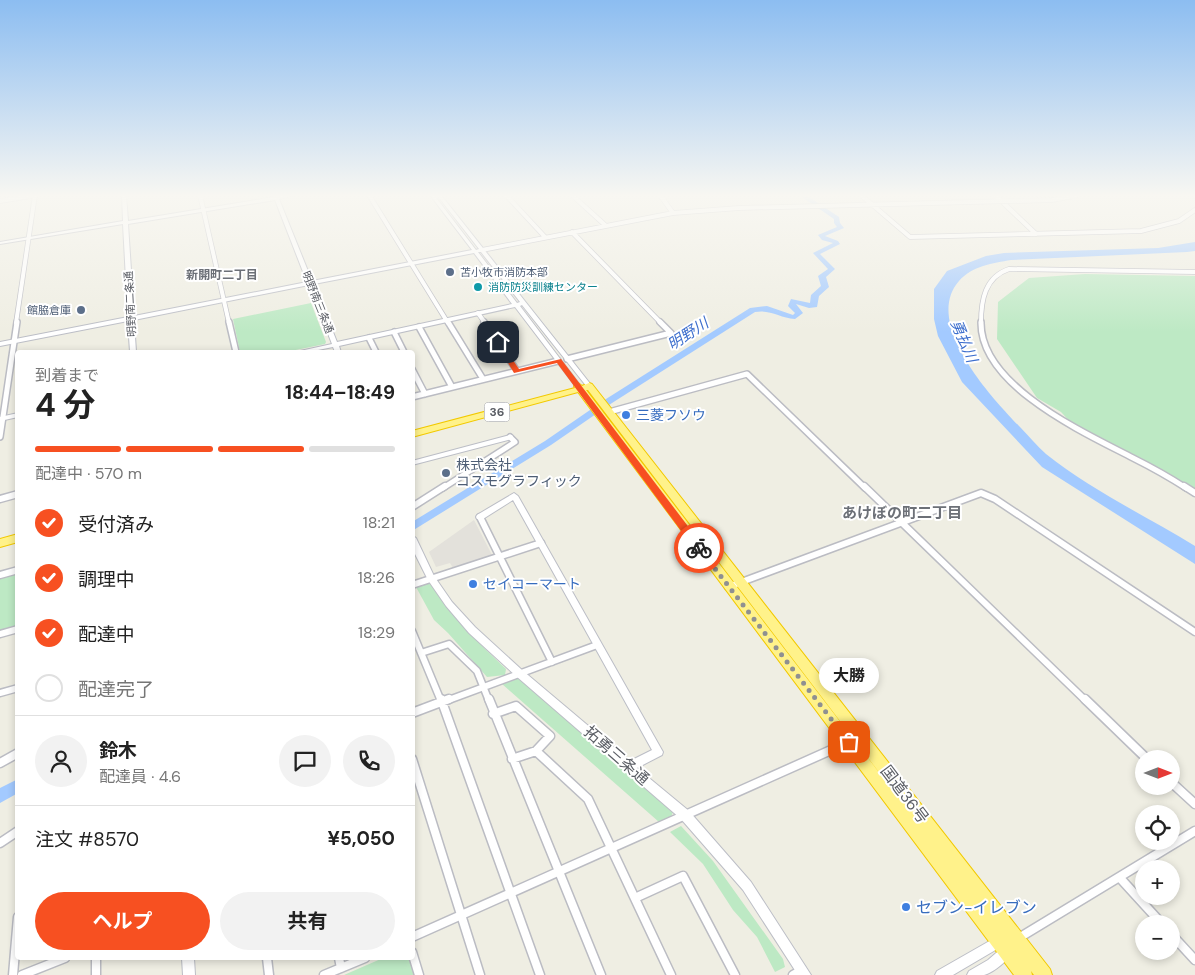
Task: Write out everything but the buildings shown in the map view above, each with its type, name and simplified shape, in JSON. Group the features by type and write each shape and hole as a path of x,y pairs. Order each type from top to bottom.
{"highway":[{"name":"国道36号","path":"583,388 601,409 734,585 1024,975"},
{"name":"36","path":"415,428 583,388"},
{"name":"36","path":"415,433 583,388"},
{"path":"0,536 15,533"},
{"path":"0,543 15,539"},
{"name":"国道36号","path":"734,585 860,735 1044,975"}],"street":[{"path":"0,437 1,419 29,240"},
{"name":"明野南二条通","path":"127,240 133,350"},
{"path":"211,240 236,350"},
{"name":"明野南三条通","path":"293,240 337,350"},
{"path":"398,240 483,379"},
{"path":"467,240 558,361 583,388"},
{"path":"475,240 567,359 583,388"},
{"path":"0,344 528,240"},
{"path":"567,359 671,333 580,240"},
{"path":"1195,272 1149,273 1080,267 1009,268 1000,271 992,277 982,302 979,320 985,344 997,366 1032,400 1069,426 1121,451 1195,493"},
{"path":"311,350 523,303"},
{"path":"478,313 517,371"},
{"path":"418,326 452,387"},
{"path":"394,332 403,350"},
{"path":"369,338 375,350"},
{"path":"415,396 558,361"},
{"path":"601,409 747,374 1139,750"},
{"path":"415,375 425,394"},
{"path":"1,419 15,416"},
{"path":"415,462 510,437 515,442 415,505"},
{"path":"734,585 981,494 995,499 1195,632"},
{"path":"0,499 15,495"},
{"path":"552,662 480,517 514,496 658,752 630,766"},
{"path":"415,584 541,543"},
{"name":"拓勇三条通","path":"415,544 432,578 449,604 472,630 519,673 685,815 747,886 800,973"},
{"path":"0,575 15,571"},
{"path":"0,634 15,630"},
{"path":"415,638 442,702 540,975"},
{"path":"421,653 449,644 477,671 601,975"},
{"path":"415,712 598,645"},
{"path":"0,693 15,689"},
{"path":"493,714 516,706 550,736 536,751 512,759"},
{"path":"415,936 849,742 860,735"},
{"path":"536,751 588,799 671,975"},
{"path":"0,764 15,755"},
{"path":"415,769 480,975"},
{"path":"1180,790 1195,804"},
{"path":"973,975 992,964 1007,952 1016,940 1195,831"},
{"path":"0,843 15,833"},
{"path":"635,898 683,876 735,975"},
{"path":"1120,878 1154,915"},
{"path":"941,975 998,941 1016,940"},
{"path":"1180,944 1195,960"},
{"path":"13,975 15,950"},
{"path":"22,975 60,960"},
{"path":"96,960 96,975"},
{"path":"188,960 189,975"},
{"path":"267,960 269,975"},
{"path":"414,960 418,975"},
{"path":"324,975 340,962"}],"shaded area":[{"path":"474,520 492,555 453,568 450,563 436,567 429,552"}],"green space":[{"path":"1085,274 1195,276 1195,491 1074,426 1061,412 1037,398 997,339 998,302 1029,278"},
{"path":"311,303 326,342 325,344 296,350 240,350 233,319"},
{"path":"15,574 15,627 0,631 0,578"},
{"path":"429,582 465,628 506,669 505,675 487,677 434,620 416,587"},
{"path":"518,678 621,763 673,812 671,817 659,822 502,684 511,679"},
{"path":"681,826 713,861 783,959 785,967 775,972 757,937 733,910 703,864 670,832"},
{"path":"378,960 410,960 414,975 344,975"}],"water":[{"path":"1195,242 1195,251 1187,252 1011,260 983,266 970,272 959,281 950,298 949,317 955,338 965,359 993,398 1039,448 1081,479 1195,546 1195,564 1042,467 962,382 938,336 934,319 934,289 947,271 986,256 1004,253 1158,248"}],"waterway":[{"name":"明野川","path":"415,525 548,443 609,401 753,310 767,309 795,317 799,313 792,306 794,301 809,306 814,305 815,295 825,287 822,276 832,269 816,253 837,244 830,240"},
{"name":"明野川","path":"0,796 15,787"}],"way so far":[{"path":"699,548 849,742"}],"place":[{"name":"苫小牧市消防本部","path":"450,272"},
{"name":"消防防災訓練センター","path":"478,287"},
{"name":"館脇倉庫","path":"81,310"},
{"name":"三菱フソウ","path":"626,415"},
{"name":"株式会社 コスモグラフィック","path":"446,473"},
{"name":"セイコーマート","path":"473,584"},
{"name":"大勝","path":"849,742"},
{"name":"セブン-イレブン","path":"906,907"}],"district":[{"name":"新開町二丁目","path":"222,275"},
{"name":"あけぼの町二丁目","path":"902,513"}],"route":[{"path":"498,342 517,371 558,361 699,548"}],"water label":[{"name":"勇払川","path":"964,341"}]}
